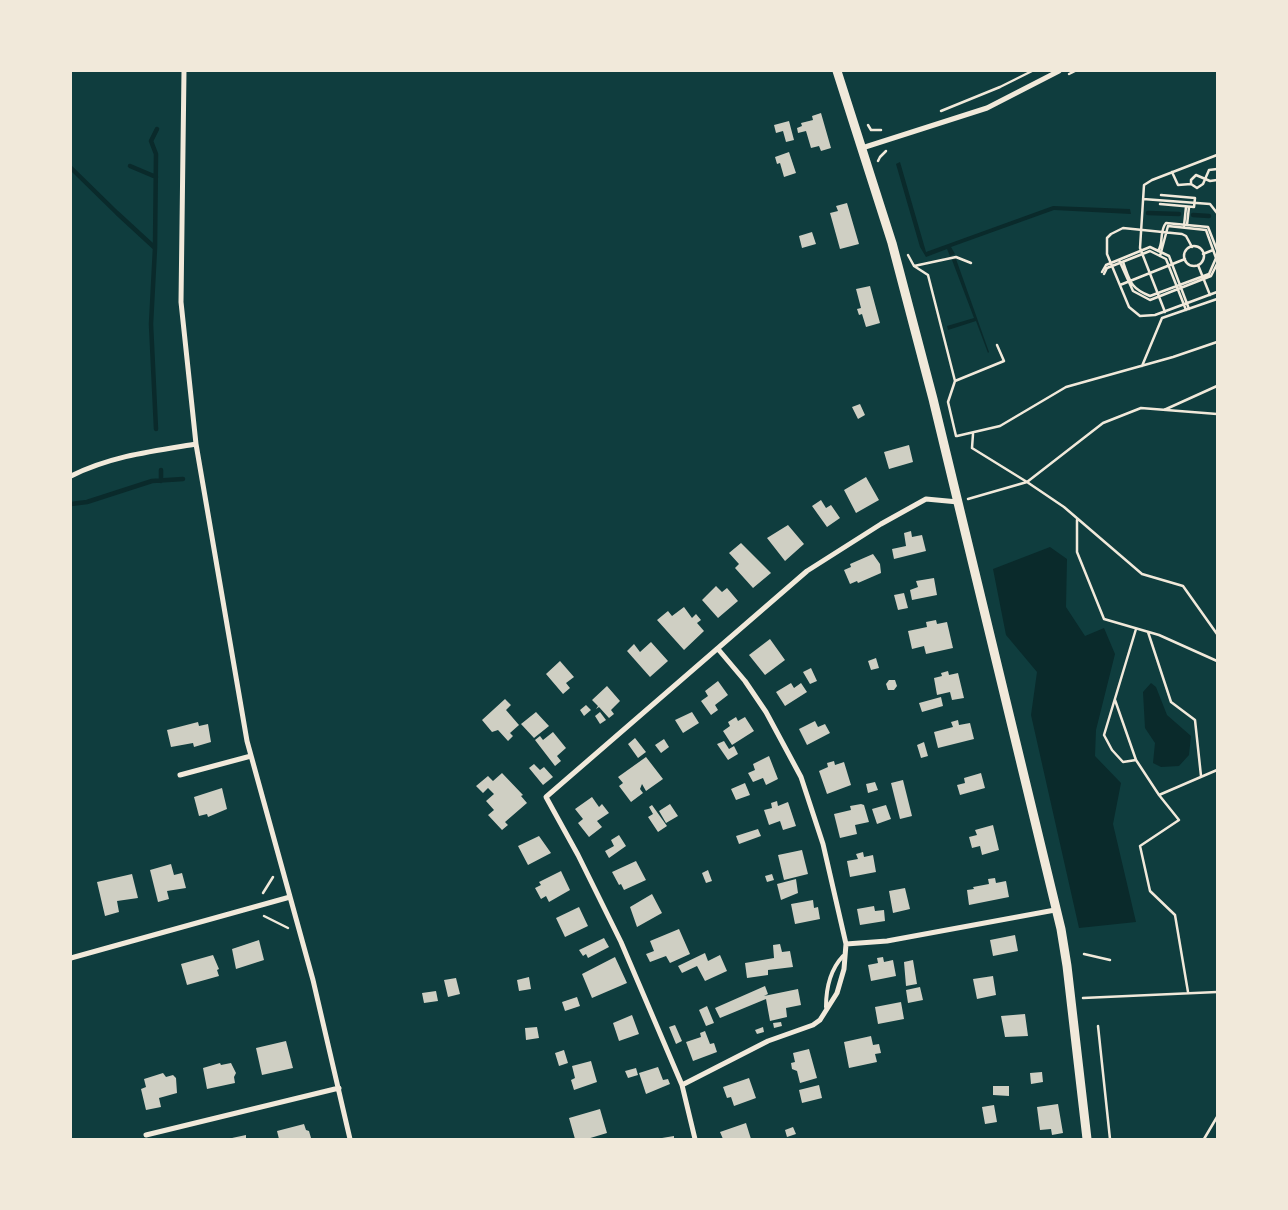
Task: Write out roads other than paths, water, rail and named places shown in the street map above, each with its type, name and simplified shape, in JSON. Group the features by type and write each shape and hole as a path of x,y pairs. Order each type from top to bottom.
{"street":[{"path":"184,71 181,302 196,444 251,756 313,980 350,1139"},
{"path":"837,71 892,243 943,438 1055,910 1067,966 1087,1139"},
{"path":"862,148 987,108 1059,71"},
{"path":"71,476 89,467 126,455 196,444"},
{"path":"695,1139 682,1085 621,942 578,855 546,797 718,649 729,637 808,572 881,524 926,499 958,502"},
{"path":"682,1085 768,1041 813,1025 820,1020 826,1007 837,993 844,968 846,944 823,844 801,777 766,712 745,680 718,649"},
{"path":"180,775 251,756"},
{"path":"71,958 290,897"},
{"path":"846,944 886,940 1055,910"},
{"path":"146,1135 339,1088"}],"lane":[{"path":"826,1007 826,989 837,963 844,956"}],"water":[{"path":"900,162 926,252 1053,206 1130,209 1131,214 1054,210 951,247 955,254 950,256 947,249 926,257 920,247 896,164"},
{"path":"956,259 988,353 976,321 948,330 947,326 974,318 952,260"},
{"path":"1050,547 1067,559 1066,607 1085,636 1104,628 1115,654 1096,730 1095,756 1121,783 1113,824 1136,922 1079,928 1031,715 1037,672 1006,635 993,569"},
{"path":"1151,683 1156,687 1167,715 1191,736 1189,755 1179,766 1161,767 1153,763 1155,743 1145,728 1143,692"}],"waterway":[{"path":"155,248 156,154 151,141 157,129"},
{"path":"130,166 156,177"},
{"path":"71,168 155,248 151,324 156,429"},
{"path":"1148,213 1179,214"},
{"path":"1193,215 1209,216"},
{"path":"161,470 161,481"},
{"path":"71,504 87,502 152,481 183,479"}]}
